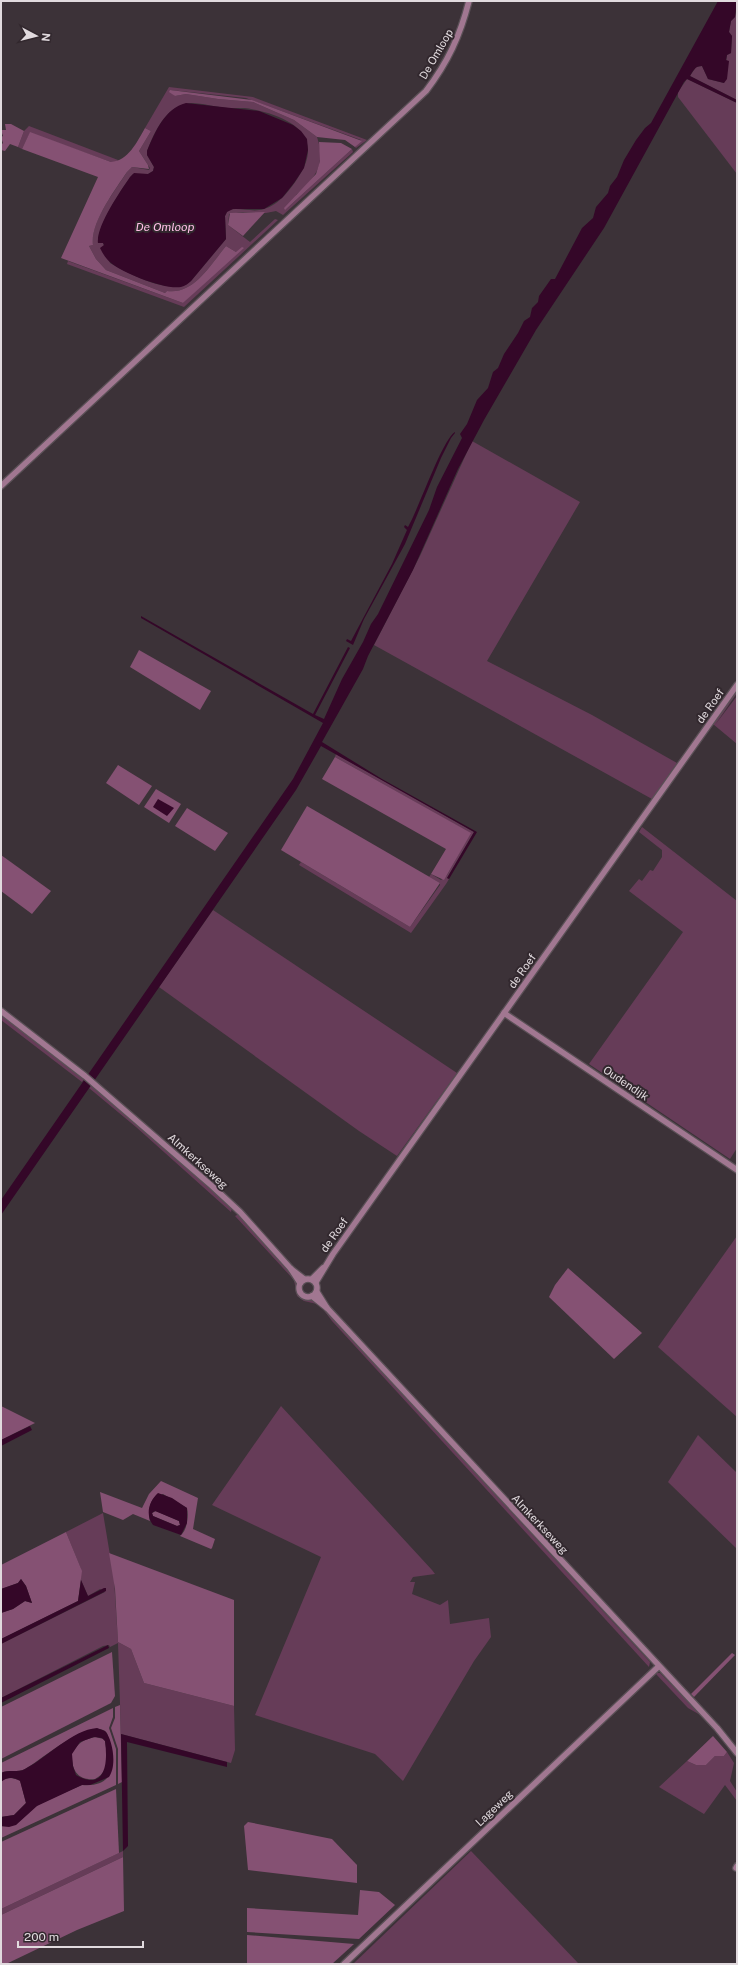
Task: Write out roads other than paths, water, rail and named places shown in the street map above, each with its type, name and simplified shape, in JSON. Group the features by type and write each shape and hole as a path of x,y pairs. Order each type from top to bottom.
{"street":[{"name":"De Omloop","path":"1,486 426,91 452,50 462,29 470,1"},
{"name":"de Roef","path":"314,1280 737,685"},
{"name":"Almkerkseweg","path":"1,1011 95,1083 212,1186 240,1212 302,1281"},
{"name":"Oudendijk","path":"504,1013 737,1170"},
{"path":"314,1280 318,1287 314,1294 306,1297 300,1293 299,1287 302,1281 314,1280"},
{"name":"Almkerkseweg","path":"314,1294 658,1667 717,1728 737,1753"},
{"name":"Lageweg","path":"344,1964 658,1667"}],"water":[{"path":"718,1 737,1 735,17 731,21 729,32 732,36 731,53 727,55 726,60 729,61 727,79 724,83 708,79 702,66 696,68 690,76 737,100 737,103 687,79 684,82 604,228 536,330 484,420 458,469 413,570 368,656 363,669 322,742 382,779 477,832 449,879 447,878 474,832 321,746 296,790 1,1215 1,1200 293,779 323,723 141,618 141,616 313,714 348,647 350,648 315,715 324,719 342,679 363,642 371,624 378,614 429,510 437,487 462,438 460,434 467,424 477,400 488,388 493,372 498,368 504,354 524,321 530,317 532,308 538,302 539,296 551,279 555,279 582,228 593,218 596,207 608,193 610,186 617,177 624,160 636,140 651,123"},
{"name":"De Omloop","path":"186,103 259,111 293,125 301,131 307,139 308,150 304,168 282,198 264,209 233,209 227,212 225,216 226,239 190,282 182,287 174,287 144,280 111,263 100,248 104,245 103,243 98,243 98,236 110,209 130,177 134,173 148,174 153,171 154,167 147,155 147,151 157,129 172,110"},
{"path":"455,432 441,458 405,544 364,619 353,645 346,641 347,639 351,641 392,564 407,530 404,527 405,525 408,527 413,518 437,461 450,438"},
{"path":"158,799 174,808 167,816 153,807"},
{"path":"30,1426 32,1430 1,1446 1,1440"},
{"path":"158,1493 172,1498 187,1508 187,1523 181,1535 153,1525 149,1517 149,1508","holes":["155,1511 179,1521 180,1525 177,1526 153,1516 152,1513"]},
{"path":"21,1579 26,1586 32,1603 25,1601 13,1609 1,1613 1,1589 18,1583"},
{"path":"81,1580 88,1596 104,1588 106,1588 106,1591 1,1644 1,1639 78,1601"},
{"path":"108,1645 109,1648 1,1703 1,1698"},
{"path":"97,1728 105,1731 108,1735 113,1753 113,1766 109,1777 90,1785 82,1785 37,1806 16,1825 9,1827 1,1826 1,1817 14,1815 26,1803 20,1781 10,1778 1,1782 1,1773 25,1769 69,1739 88,1730","holes":["94,1737 102,1738 105,1741 106,1749 103,1772 94,1780 76,1775 73,1766 72,1754 80,1742"]},
{"path":"121,1734 227,1762 227,1767 127,1742 128,1846 123,1851"}]}
